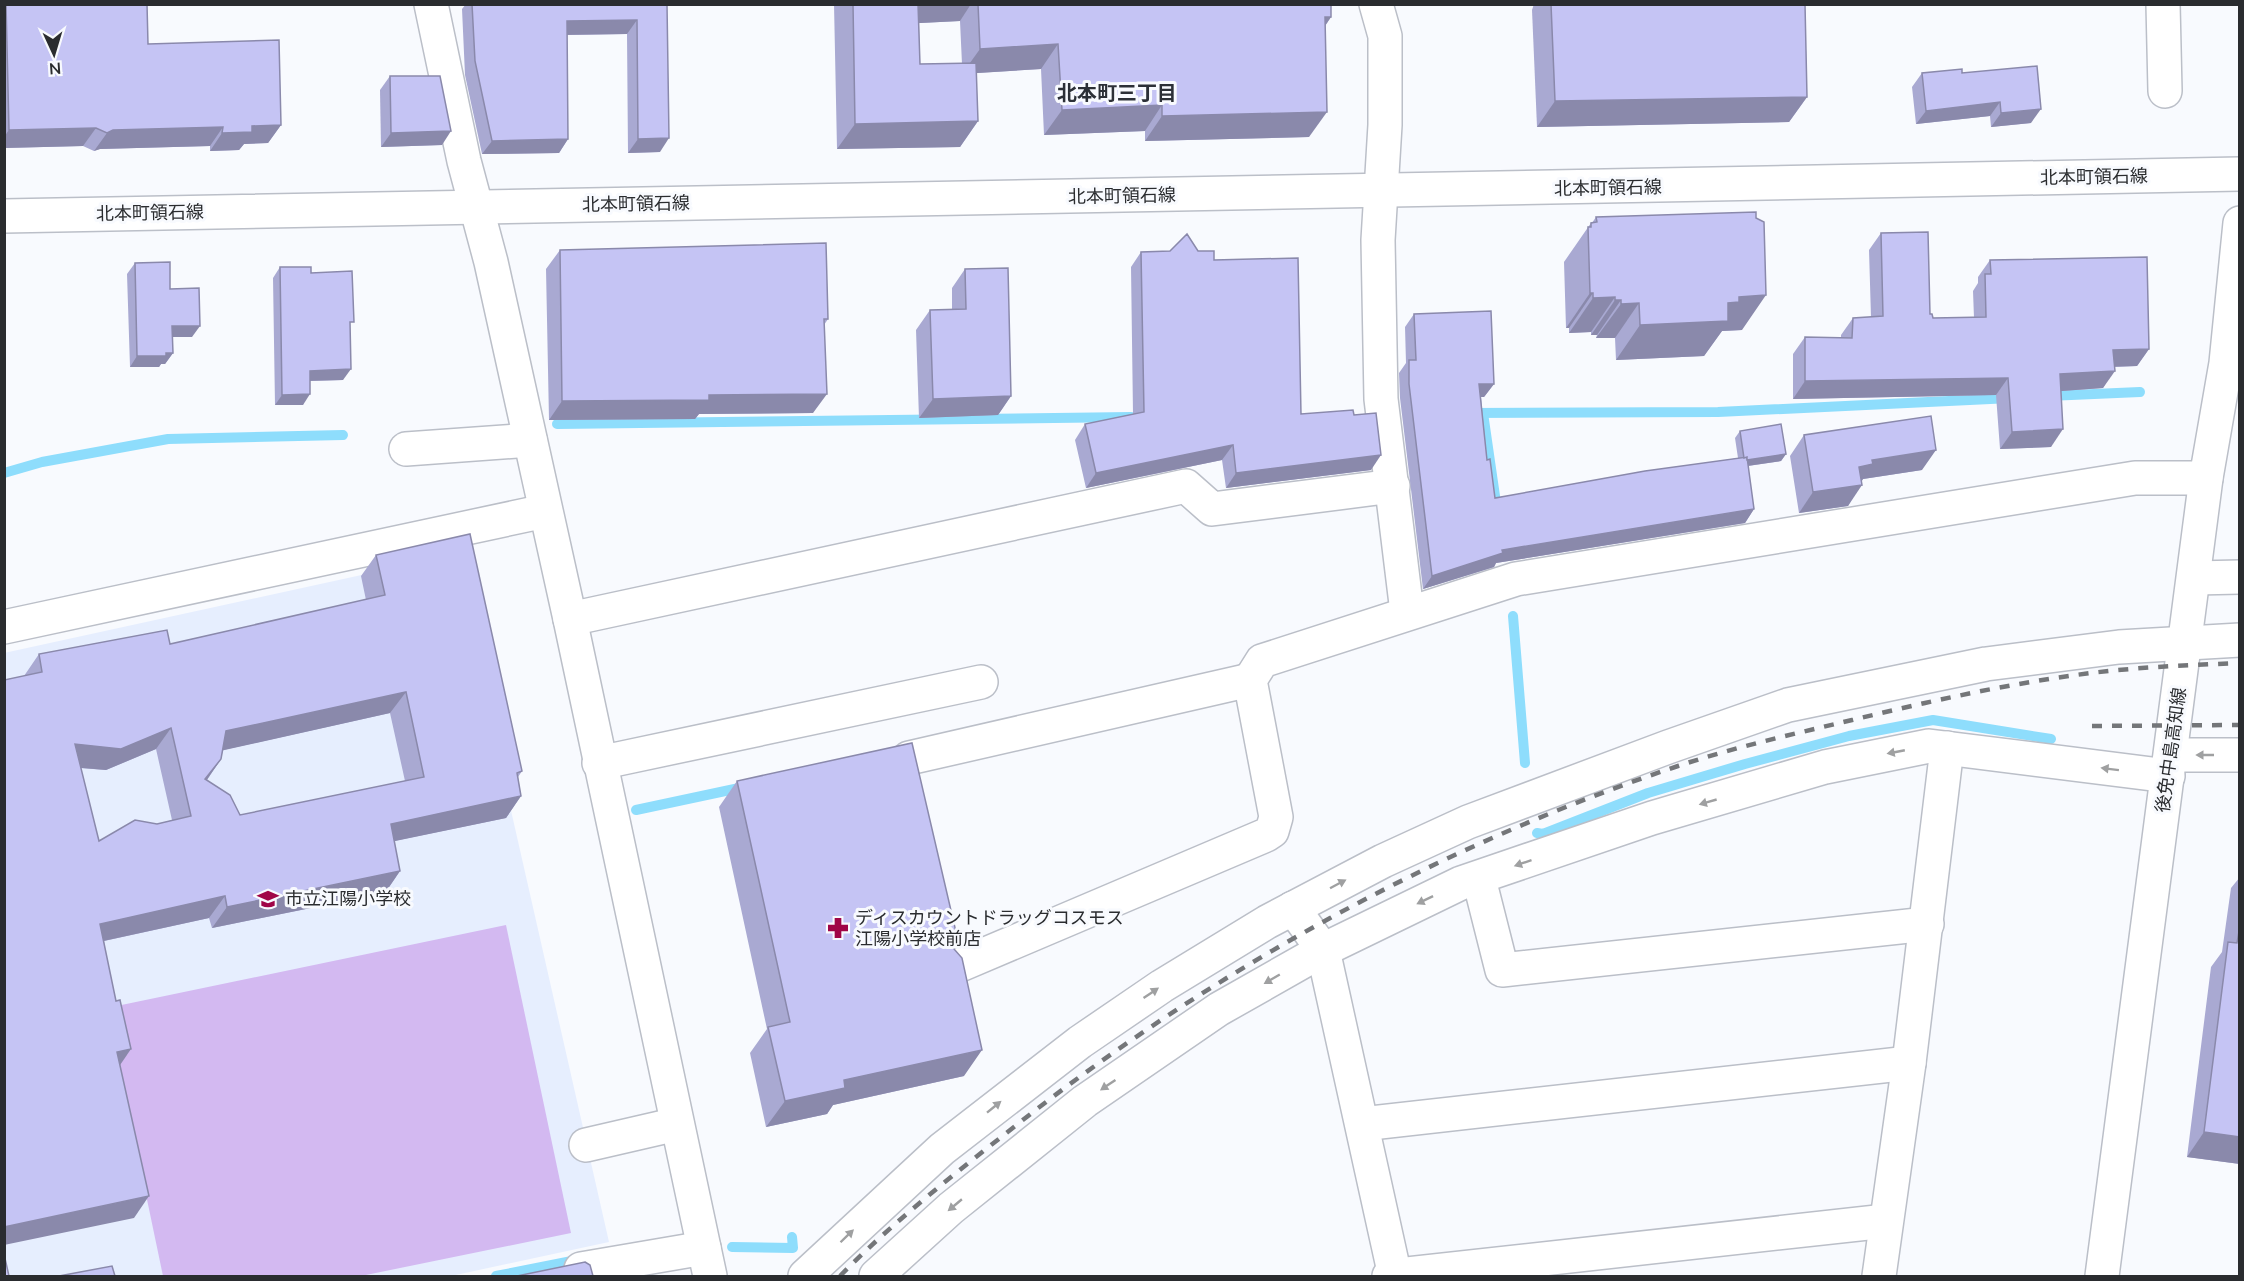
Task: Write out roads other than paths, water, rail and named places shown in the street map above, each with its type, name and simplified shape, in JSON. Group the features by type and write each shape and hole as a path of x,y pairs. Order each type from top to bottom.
{"street":[{"path":"431,4 464,161 477,206 570,619 707,1262 581,1269"},
{"path":"1376,4 1385,36 1382,192 1378,240 1381,399 1407,612"},
{"path":"2163,4 2165,91"},
{"name":"北本町領石線","path":"4,216 1382,192 2240,174"},
{"name":"後免中島高知線","path":"2102,1276 2195,578 2206,478 2233,362 2240,223"},
{"path":"406,449 530,440"},
{"path":"953,968 1272,831 1276,817 1250,680 1262,661 1407,612 1516,579 2135,478 2206,478"},
{"path":"570,619 1186,486 1212,509 1393,486"},
{"path":"4,627 545,511"},
{"path":"2195,578 2240,577"},
{"path":"805,1276 942,1149 1080,1042 1162,986 1293,908 1383,861 1468,822 1788,705 1986,664 2118,647 2240,640"},
{"path":"909,758 1250,680"},
{"path":"599,763 981,682"},
{"path":"876,1276 951,1208 1085,1101 1219,1010 1323,950 1461,883 1479,879 1652,818 1825,767 1929,746 2169,766 2240,755"},
{"path":"1879,1276 1927,924 1947,748"},
{"path":"1479,879 1503,970 1927,924"},
{"path":"1293,908 1323,950 1393,1276 1886,1221"},
{"path":"1362,1124 1909,1063"},
{"path":"586,1144 677,1124"}],"waterway":[{"path":"2048,396 2140,392"},
{"path":"1469,413 1718,412 2011,398"},
{"path":"1483,413 1497,510"},
{"path":"557,424 1131,417"},
{"path":"4,473 42,462 168,439 343,435"},
{"path":"1513,616 1525,763"},
{"path":"1537,833 1543,834 1648,793 1745,764 1849,736 1933,720 2051,739"},
{"path":"636,810 744,787"},
{"path":"732,1247 793,1248 792,1237"},
{"path":"496,1276 577,1260"}],"railway":[{"path":"840,1276 904,1216 1019,1123 1093,1067 1171,1014 1251,963 1333,916 1503,833 1590,797 1699,759 1911,706 2001,687 2091,673 2240,663"},
{"path":"2092,726 2240,725"}],"place":[{"name":"市立江陽小学校","path":"268,899"},
{"name":"ディスカウントドラッグコスモス 江陽小学校前店","path":"838,928"}],"district":[{"name":"北本町三丁目","path":"1117,93"}]}
